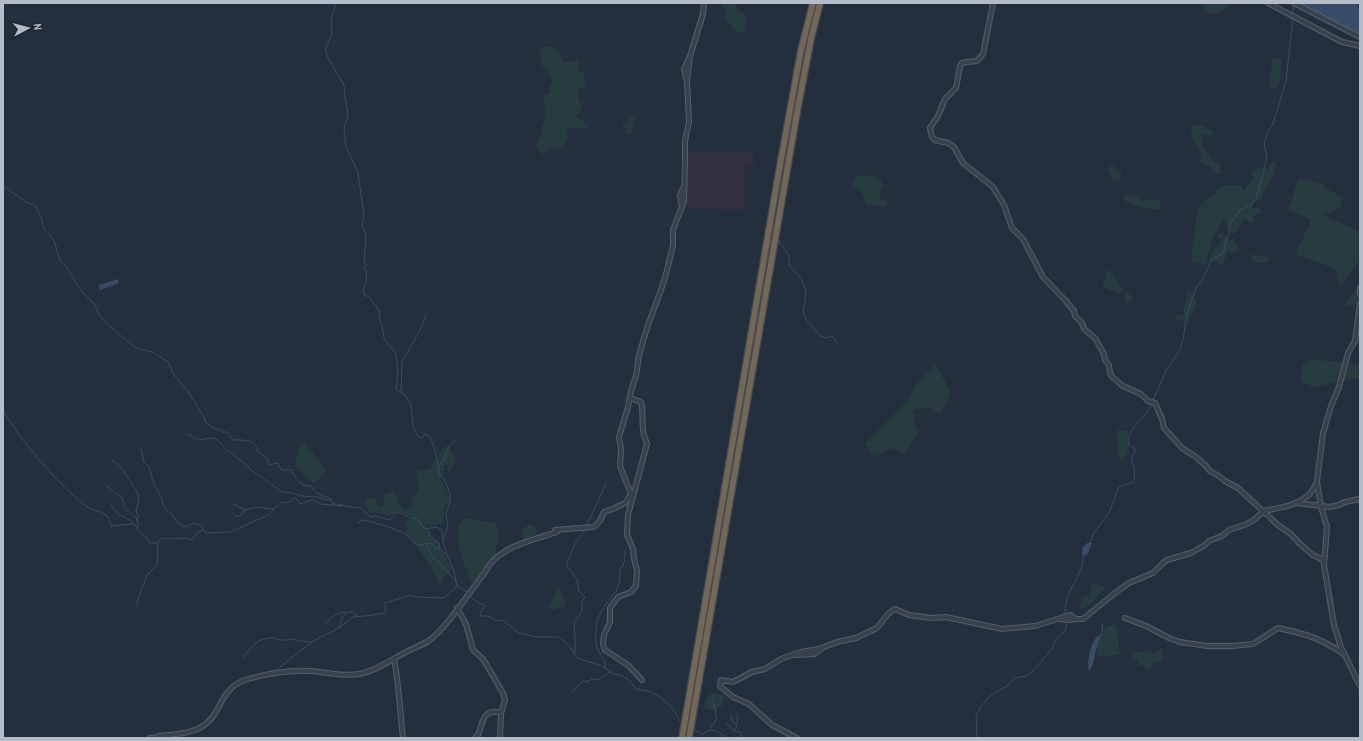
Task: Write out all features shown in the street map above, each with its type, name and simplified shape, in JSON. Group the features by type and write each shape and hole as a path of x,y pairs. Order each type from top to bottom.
{"highway":[{"path":"682,738 779,171 801,50 813,3"},
{"path":"689,738 798,107 808,53 820,3"}],"street":[{"path":"632,500 620,466 621,449 619,437 648,325 666,274 673,245 672,230 682,207 680,196 685,184 685,141 689,122 687,80 684,69 690,56 703,14 704,3"},
{"path":"993,3 983,54 978,61 962,63 960,66 956,88 945,99 938,116 930,128 931,135 935,140 948,143 954,147 963,163 992,187 1004,205 1012,228 1023,239 1044,277 1074,311 1075,316 1082,323 1084,329 1095,338 1109,365 1112,378 1123,386 1141,394 1148,401 1154,404 1162,418 1164,428 1179,445 1196,457 1210,471 1238,488 1278,525 1291,534 1298,543 1313,555 1323,560"},
{"path":"1268,3 1342,42 1360,46"},
{"path":"1294,3 1360,37"},
{"path":"1360,288 1360,294"},
{"path":"1360,304 1355,341 1348,353 1323,434 1317,481 1320,507 1327,527 1323,560 1334,625 1345,655 1360,686"},
{"path":"630,398 641,402 642,404 641,413 646,444 628,515 627,534 633,548 637,571 636,585 634,590 618,597 610,608 610,622 604,635 603,644 605,650 628,665 642,680"},
{"path":"797,738 772,725 749,704 733,697 720,686 721,680 733,682 752,672 765,669 781,659 793,655 814,654 824,647 837,642 854,639 879,626 895,609 909,615 931,618 946,617 1002,629 1035,626 1070,615 1077,619 1083,619 1129,583 1153,573 1162,563 1167,560 1191,553 1229,530 1248,524 1264,511 1296,503 1309,494 1317,481"},
{"path":"150,738 191,732 202,727 212,717 226,693 237,683 245,680 262,676 308,671 350,675 360,674 377,668 426,642 432,637 445,624 492,562 505,552 556,531 594,527 600,521 604,512 625,503 635,490"},
{"path":"1296,503 1330,507 1360,499"},
{"path":"457,608 466,624 473,650 483,659 503,693 505,700 501,712 500,738"},
{"path":"1125,618 1146,626 1169,638 1186,643 1208,646 1253,644 1278,628 1320,639 1345,655"},
{"path":"394,659 398,679 403,738"},
{"path":"475,738 478,736 481,724 487,714 491,711 501,712"},
{"path":"159,736 166,738"}],"shaded area":[{"path":"688,151 754,153 754,165 744,165 743,210 685,208"}],"green space":[{"path":"721,3 736,3 738,11 744,12 746,19 745,31 739,33 725,19 727,9 722,9"},
{"path":"1203,3 1232,3 1219,12 1211,14 1204,11"},
{"path":"548,46 558,51 563,62 578,60 580,73 584,72 586,87 579,89 578,91 582,107 576,116 589,126 583,128 566,129 568,137 564,148 556,147 542,155 536,147 545,119 544,95 550,93 549,87 553,82 548,71 541,65 539,49"},
{"path":"1273,57 1282,59 1280,81 1276,87 1271,88 1269,87"},
{"path":"636,114 631,134 626,133 626,128 622,127 623,124 628,121 629,116"},
{"path":"1200,125 1213,131 1212,136 1202,134 1204,148 1214,162 1219,162 1221,173 1217,174 1201,162 1201,152 1192,138 1191,128"},
{"path":"1271,162 1276,162 1275,174 1265,188 1261,202 1256,199 1251,205 1253,208 1259,208 1261,213 1253,216 1254,221 1252,224 1245,219 1234,234 1227,228 1225,218 1214,235 1205,265 1191,261 1197,209 1223,185 1241,185 1243,192 1253,179 1252,171 1260,168 1268,169"},
{"path":"1112,165 1122,172 1119,180 1113,181 1108,168"},
{"path":"872,174 883,184 879,196 881,199 887,200 887,205 882,207 866,204 862,192 851,186 858,176 868,176"},
{"path":"1299,178 1325,185 1325,191 1328,189 1342,198 1340,208 1324,215 1360,232 1360,259 1340,287 1336,269 1296,254 1311,220 1288,209"},
{"path":"1124,194 1137,197 1143,201 1159,199 1161,209 1142,208 1132,204 1123,200"},
{"path":"1223,233 1230,241 1234,238 1239,250 1231,254 1229,250 1222,265 1215,261 1210,262 1208,260 1214,249 1220,244 1221,238 1217,238 1218,234"},
{"path":"1251,253 1252,255 1269,257 1269,261 1261,263 1253,262"},
{"path":"1109,270 1122,287 1123,290 1120,294 1103,287 1106,278 1105,272"},
{"path":"1360,285 1360,301 1356,305 1344,306"},
{"path":"1125,292 1128,292 1132,296 1131,300 1127,303 1124,296"},
{"path":"1187,292 1193,293 1192,299 1197,300 1189,322 1187,322 1185,318 1179,321 1174,317 1176,315 1183,315"},
{"path":"1309,359 1360,364 1360,378 1316,387 1311,386 1301,381 1302,366"},
{"path":"935,364 951,392 940,414 930,408 912,409 916,428 920,431 904,455 892,448 874,457 865,444 909,399 916,384"},
{"path":"1116,430 1127,431 1129,445 1128,452 1122,463 1117,453 1116,454"},
{"path":"304,442 327,471 314,484 295,465 299,447"},
{"path":"446,446 450,449 452,454 455,455 454,465 449,471 447,470 449,465 444,465 444,474 440,478 448,493 449,500 445,507 443,523 437,525 427,524 425,527 429,531 429,535 439,543 440,549 444,553 452,570 444,577 441,583 439,583 431,567 415,543 406,534 406,531 409,529 405,525 411,517 399,511 389,516 369,511 365,504 366,499 375,498 378,505 381,507 384,505 384,495 393,492 397,497 400,507 403,507 403,511 411,509 412,500 418,489 419,482 416,475 418,471 431,469 432,463 438,459 438,455"},
{"path":"466,518 496,523 499,537 496,548 497,558 492,562 486,563 487,570 474,584 469,577 468,570 464,565 458,546 459,523"},
{"path":"532,525 536,528 537,537 529,541 523,540 521,534 522,530 526,526"},
{"path":"1092,583 1106,587 1088,606 1080,609 1082,597 1090,596"},
{"path":"557,588 559,588 566,602 564,606 554,610 549,608"},
{"path":"1116,625 1120,654 1098,657 1097,647 1103,631 1107,626"},
{"path":"1162,648 1162,661 1152,664 1152,668 1146,670 1145,665 1139,666 1137,660 1131,658 1132,651 1152,653"},
{"path":"709,694 725,695 722,706 713,711 705,708 704,706"}],"water":[{"path":"1298,3 1358,3 1360,10 1360,35"},
{"path":"118,279 119,283 100,290 99,285"},
{"path":"1087,543 1092,543 1088,554 1082,557 1083,547"},
{"path":"1101,624 1103,625 1103,631 1096,650 1093,665 1089,672 1088,663 1091,649 1096,637 1102,632"}],"waterway":[{"path":"336,3 331,20 332,34 326,48 326,52 345,87 344,92 348,115 344,129 346,147 358,172 364,215 362,227 365,232 366,241 364,259 366,266 364,269 367,271 367,281 364,286 364,292 365,296 369,296 377,307 380,313 379,319 382,325 384,338 396,354 398,373 396,389 405,395 411,404 413,426 418,437 423,438 424,435 427,434 434,446 439,474 443,477 450,493 450,502 446,513 448,526 443,540 454,571 457,586 467,592"},
{"path":"1293,14 1294,6"},
{"path":"1153,400 1167,369 1180,350 1186,317 1196,288 1203,279 1211,261 1224,252 1230,224 1240,210 1251,205 1256,199 1267,156 1264,144 1268,131 1273,124 1286,81 1293,18"},
{"path":"3,186 26,202 35,205 41,217 44,229 52,237 55,243 60,261 66,266 79,288 95,305 98,313 107,324 132,345 139,349 153,352 168,362 174,375 189,393 205,419 205,422 215,429 219,429 222,432 227,432 233,440 245,440 252,442 257,448 258,452 267,458 269,465 277,463 282,470 291,470 301,483 311,486 317,493 331,499 332,503 360,508 371,517 375,516 390,520 398,512 410,518 417,519 423,527 429,531 429,535 439,543 440,549 446,554"},
{"path":"778,236 780,244 789,255 789,265 802,280 806,291 803,310 805,318 820,336 827,338 832,336 837,343"},
{"path":"401,392 402,362 420,330 426,315"},
{"path":"1090,543 1094,533 1110,511 1118,488 1134,481 1132,456 1135,449 1129,445 1129,438 1134,428 1146,414 1152,403"},
{"path":"3,411 19,435 37,457 56,479 78,500 89,508 106,515 109,518 111,526 133,524"},
{"path":"188,434 198,440 211,438 216,439 229,452 282,492 316,497 331,501"},
{"path":"439,466 445,458 448,448 455,440"},
{"path":"141,449 144,462 149,467 154,484 161,497 164,507 182,526 187,527 191,524 196,524 202,527 203,530"},
{"path":"112,460 124,471 138,494 139,499 136,511 138,515 137,521"},
{"path":"586,527 606,484"},
{"path":"106,486 122,498 125,508 136,518 138,527"},
{"path":"110,504 117,513 131,521 149,542 155,544 163,538 185,538 191,540 198,532 203,530 207,533 231,532 268,515 280,503 289,502 294,498 297,499 300,504 312,500 321,504 342,506"},
{"path":"233,504 245,510 258,507 273,509"},
{"path":"233,513 236,517 242,515 245,510"},
{"path":"358,523 362,520 392,528 403,533 418,545 427,543 433,558 440,563 456,582"},
{"path":"426,529 437,527 442,531 443,540"},
{"path":"575,654 574,623 582,611 582,602 585,597 579,591 577,579 566,565 575,544 585,530"},
{"path":"136,605 147,575 157,565 157,543"},
{"path":"428,543 432,544 437,549 440,549"},
{"path":"606,669 596,643 597,622 602,611 616,592 620,570 624,562 625,551"},
{"path":"1065,615 1066,602 1081,569 1084,557"},
{"path":"279,668 313,641 339,628 353,617 384,613 386,608 384,603 411,595 416,597 444,598 457,586"},
{"path":"469,595 485,606 480,613 481,616 488,616 495,620 504,621 519,633 537,637 558,637 569,645 575,656 580,659 602,666 614,674 623,676 629,680 636,689 648,691 663,699 675,712 680,722 683,723"},
{"path":"339,628 342,619 347,613 353,611 357,616"},
{"path":"325,624 337,614 346,613"},
{"path":"977,738 976,716 982,705 990,696 1007,686 1015,678 1026,676 1032,672 1052,649 1056,639 1065,631 1066,622"},
{"path":"243,658 257,642 265,639 292,639 311,642"},
{"path":"571,693 582,682 589,681 591,679 597,680 610,672"},
{"path":"711,728 710,726 714,724 717,718 715,715 716,712 712,698"},
{"path":"737,715 738,719 735,731 740,732 743,738"},
{"path":"731,716 732,721 736,725"},
{"path":"726,723 734,731"},
{"path":"693,728 702,735 712,730 728,738"}]}
